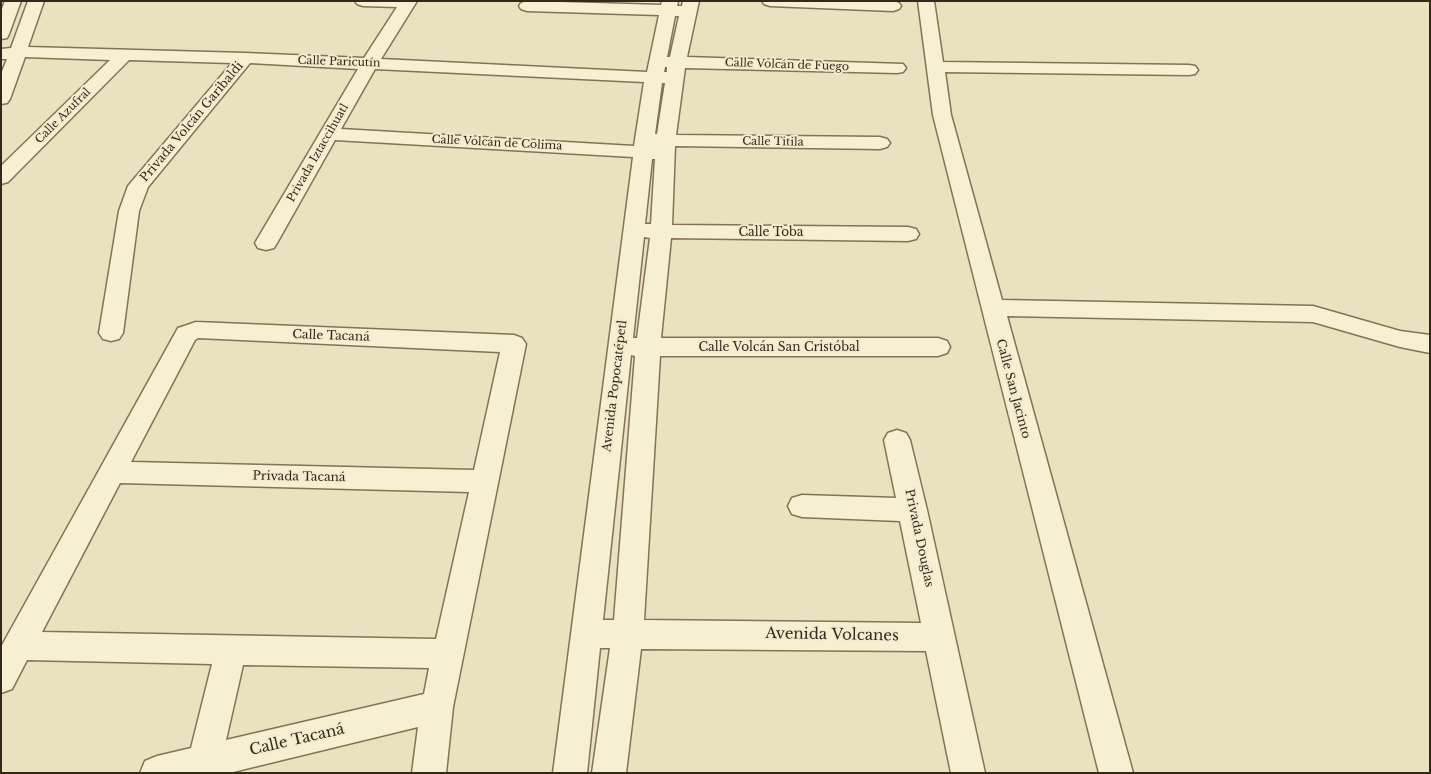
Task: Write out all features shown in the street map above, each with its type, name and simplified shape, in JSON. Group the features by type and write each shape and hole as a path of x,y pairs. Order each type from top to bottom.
{"street":[{"path":"1,34 13,1"},
{"path":"1,99 36,1"},
{"path":"363,1 408,2"},
{"path":"770,1 893,6"},
{"name":"Calle San Jacinto","path":"926,1 942,115 1116,773"},
{"name":"Privada Iztaccihuatl","path":"266,243 370,63 408,2"},
{"path":"527,6 679,6"},
{"name":"Avenida Popocatépetl","path":"570,773 634,230 654,146 666,70 679,6"},
{"name":"Calle Paricutín","path":"1,54 19,52 125,54 370,63 666,70"},
{"name":"Calle Azufral","path":"1,178 125,54"},
{"name":"Privada Volcán Garibaldi","path":"111,333 129,211 138,186 245,58"},
{"path":"935,67 1189,70"},
{"name":"Calle Volcán de Fuego","path":"666,70 896,68"},
{"name":"Calle Volcán de Colima","path":"329,134 654,146"},
{"name":"Calle Titila","path":"654,146 880,143"},
{"name":"Avenida Popocatépetl","path":"609,773 628,633 648,348 661,232 654,146"},
{"name":"Calle Toba","path":"634,230 661,232 908,234"},
{"path":"992,308 1313,314 1400,339 1430,344"},
{"name":"Calle Tacaná","path":"1,678 186,334 196,330 514,344 437,708 429,773"},
{"name":"Calle Volcán San Cristóbal","path":"620,347 938,347"},
{"name":"Privada Douglas","path":"897,440 940,637"},
{"name":"Privada Tacaná","path":"112,472 486,481"},
{"path":"802,506 913,510"},
{"name":"Avenida Volcanes","path":"586,634 940,637"},
{"path":"940,637 968,773"},
{"path":"18,646 448,654"},
{"path":"204,762 231,651"},
{"name":"Calle Tacaná","path":"157,773 437,708"}]}
